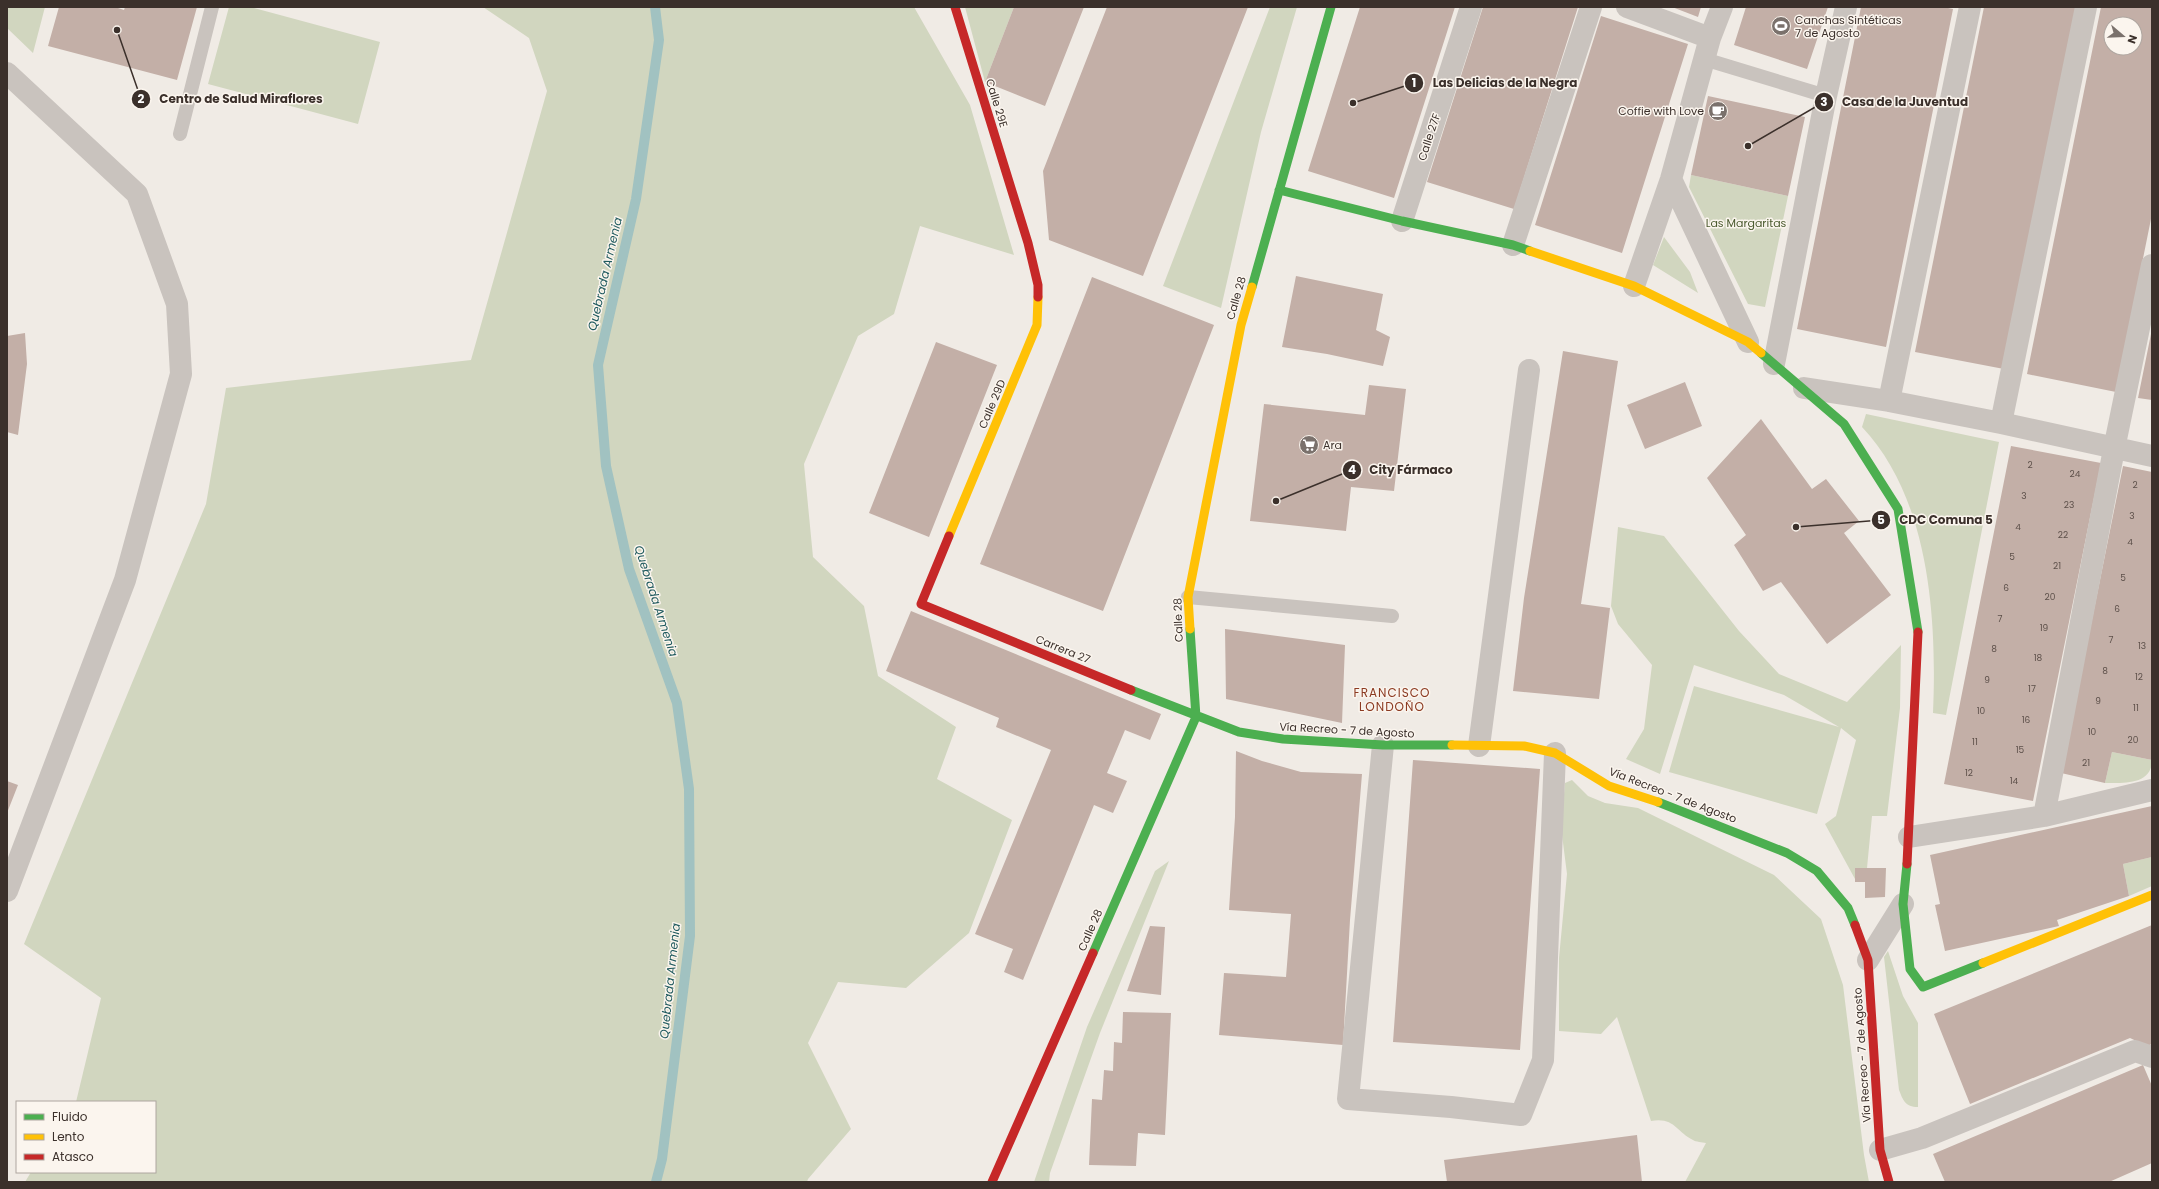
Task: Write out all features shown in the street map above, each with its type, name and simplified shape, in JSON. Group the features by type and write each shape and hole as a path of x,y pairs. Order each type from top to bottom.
{"street":[{"name":"Calle 29E","path":"955,7 1016,206"},
{"name":"Calle 28","path":"992,1182 1196,717 1188,598 1241,325 1331,7"},
{"name":"Calle 27F","path":"1402,221 1471,7"},
{"path":"1513,245 1591,7"},
{"path":"1627,7 1710,38"},
{"path":"1634,286 1671,179 1710,38 1722,7"},
{"path":"1774,364 1826,96 1846,7"},
{"path":"1889,401 1970,7"},
{"path":"2001,423 2086,7"},
{"path":"7,73 137,194 177,304 180,374 124,580 7,891"},
{"path":"1671,179 1748,342"},
{"path":"1279,190 1402,221 1513,245 1634,286 1748,342 1804,388 1844,424 1898,509 1918,635 1909,837 1903,904 1910,969 1923,987 2152,895"},
{"name":"Calle 29D","path":"921,604 1037,325 1038,285 1028,243 1016,206"},
{"path":"2044,816 2114,449 2152,265"},
{"path":"1479,746 1529,370"},
{"path":"1804,388 1889,401 2001,423 2114,449 2152,456"},
{"name":"Carrera 27","path":"921,604 1196,717"},
{"name":"Vía Recreo - 7 de Agosto","path":"1196,717 1239,732 1283,739 1383,745 1524,746 1555,753 1609,786 1642,795 1787,853 1818,871 1848,908 1868,960 1880,1150 1889,1182"},
{"path":"1383,745 1348,1099 1450,1106 1521,1115 1542,1060 1555,753"},
{"path":"1909,837 2044,816 2152,790"},
{"path":"1868,960 1903,904"},
{"path":"1880,1150 1922,1138 2135,1051 2152,1057"}],"lane":[{"path":"180,134 212,7"},
{"path":"1704,59 1826,96"},
{"path":"1188,598 1392,616"}],"green space":[{"path":"7,7 45,7 33,53 7,28"},
{"path":"229,7 250,7 380,42 358,124 208,84"},
{"path":"483,7 914,7 970,105 1014,255 920,226 894,314 858,336 804,464 813,557 864,606 878,676 956,727 937,779 1012,820 969,933 906,988 838,982 808,1043 851,1129 807,1182 25,1182 30,1173 156,1173 156,1101 76,1101 101,998 24,944 206,504 226,388 471,360 547,91 529,38"},
{"path":"965,7 1014,7 985,82"},
{"path":"1270,7 1297,7 1261,132 1221,308 1163,286"},
{"name":"Las Margaritas","path":"1691,175 1788,196 1765,307 1748,304 1689,187"},
{"path":"1664,237 1690,272 1698,293 1653,265"},
{"path":"1866,414 1999,442 1946,715 1933,713 1933,639 1930,600 1924,562 1915,524 1902,489 1885,456 1862,427"},
{"path":"1618,527 1664,536 1739,631 1779,674 1847,702 1901,645 1900,708 1887,816 1872,816 1867,868 1855,868 1855,879 1825,824 1836,816 1856,740 1841,728 1817,814 1669,772 1694,686 1839,727 1784,695 1694,665 1660,774 1626,759 1644,729 1652,665 1618,624 1611,606"},
{"path":"2112,752 2152,760 2151,768 2147,774 2136,781 2105,783"},
{"path":"1572,780 1588,796 1605,803 1638,808 1774,875 1821,919 1843,985 1864,1155 1869,1182 1685,1182 1706,1143 1697,1142 1687,1137 1675,1126 1665,1121 1651,1121 1617,1017 1601,1034 1559,1031 1559,958 1567,874 1561,827 1565,783"},
{"path":"2152,857 2152,886 2129,896 2123,864"},
{"path":"1169,861 1100,1033 1050,1173 1049,1182 1034,1182 1087,1027 1155,871"},
{"path":"1888,951 1903,996 1918,1023 1918,1107 1907,1104 1903,1100 1899,1090 1884,957"}],"building":[{"path":"59,7 115,7 124,10 125,7 197,7 177,80 48,46"},
{"path":"1014,7 1084,7 1045,106 985,82"},
{"path":"1107,7 1248,7 1143,276 1049,240 1043,171"},
{"path":"1360,7 1455,7 1394,198 1308,171"},
{"path":"1483,7 1578,7 1514,209 1427,182"},
{"path":"1672,7 1701,7 1698,17"},
{"name":"Canchas Sintéticas 7 de Agosto","path":"1746,7 1828,7 1807,69 1734,45"},
{"path":"1861,7 1943,7 1953,9 1886,347 1797,329"},
{"path":"1984,7 2077,7 2004,369 1915,352"},
{"path":"2101,7 2152,7 2152,214 2116,392 2027,374"},
{"path":"1601,16 1688,44 1622,253 1535,225"},
{"path":"1708,96 1805,117 1788,196 1691,175"},
{"path":"1296,276 1383,294 1376,330 1390,337 1383,366 1327,354 1282,347"},
{"path":"1092,277 1214,325 1103,611 980,564"},
{"path":"2152,329 2152,400 2138,398"},
{"path":"25,333 27,364 18,435 7,432 7,336"},
{"path":"936,342 997,365 929,537 869,513"},
{"path":"1563,351 1618,361 1581,604 1610,608 1599,699 1513,691 1524,598"},
{"path":"1685,382 1702,426 1645,449 1627,405"},
{"path":"1369,385 1406,389 1394,491 1351,487 1346,531 1250,521 1264,404 1365,415"},
{"path":"1761,419 1812,489 1826,479 1859,521 1844,533 1891,595 1827,644 1781,582 1763,591 1734,545 1746,535 1707,478"},
{"path":"2011,446 2101,463 2033,801 1944,784"},
{"path":"2123,466 2152,472 2152,760 2112,752 2105,783 2061,773"},
{"path":"911,611 1161,714 1150,740 1125,730 1107,773 1127,781 1113,813 1094,805 1023,980 1004,972 1013,949 975,934 1051,750 996,727 999,718 886,671"},
{"path":"1225,629 1345,645 1342,723 1226,699"},
{"path":"1236,751 1262,761 1301,772 1362,774 1350,920 1343,1045 1219,1035 1224,973 1286,977 1291,914 1229,910 1235,817"},
{"path":"1413,760 1540,769 1520,1050 1393,1042"},
{"path":"7,781 18,785 7,813"},
{"path":"2152,806 2152,857 2123,864 2129,896 2057,920 2059,926 1945,951 1935,905 1940,904 1930,855"},
{"path":"1855,868 1886,868 1885,897 1865,898 1865,882 1855,882"},
{"path":"2152,925 2152,1044 2147,1046 2130,1038 1970,1104 1934,1014"},
{"path":"1150,926 1165,927 1161,995 1127,991"},
{"path":"1123,1012 1171,1013 1165,1135 1138,1133 1136,1166 1089,1165 1092,1099 1102,1100 1104,1070 1113,1071 1114,1042 1122,1043"},
{"path":"2143,1065 2152,1086 2152,1163 2109,1182 1945,1182 1933,1154"},
{"path":"1637,1135 1642,1182 1447,1182 1444,1160"}],"waterway":[{"name":"Quebrada Armenia","path":"655,7 659,40 636,199 598,365 606,466 629,569 677,703 689,789 690,936 662,1159 656,1182"}],"traffic: fast":[{"path":"1252,287 1331,7"},
{"path":"1279,190 1402,221 1513,245 1530,251"},
{"path":"1761,353 1844,424 1898,509 1918,632"},
{"path":"1093,953 1196,717 1190,629"},
{"path":"1131,690 1239,732 1283,739 1383,745 1452,745"},
{"path":"1658,802 1787,853 1817,871 1848,908 1855,925"},
{"path":"1907,864 1903,904 1910,969 1923,987 1983,963"}],"traffic: slow":[{"path":"1530,251 1634,286 1748,342 1761,353"},
{"path":"1190,629 1188,597 1241,325 1252,287"},
{"path":"949,536 1037,325 1038,297"},
{"path":"1452,745 1524,746 1555,753 1609,786 1658,802"},
{"path":"1983,963 2152,895"}],"traffic: jam":[{"path":"955,7 1028,243 1038,285 1038,297"},
{"path":"949,536 921,604 1131,690"},
{"path":"1907,864 1918,632"},
{"path":"1855,925 1868,960 1880,1150 1889,1182"},
{"path":"992,1182 1093,953"}],"place":[{"name":"Canchas Sintéticas 7 de Agosto","path":"1781,26"},
{"name":"Centro de Salud Miraflores","path":"117,30"},
{"name":"Las Delicias de la Negra","path":"1353,103"},
{"name":"Coffie with Love","path":"1718,111"},
{"name":"Casa de la Juventud","path":"1748,146"},
{"name":"Ara","path":"1309,445"},
{"name":"City Fármaco","path":"1276,501"},
{"name":"CDC Comuna 5","path":"1796,527"}],"district":[{"name":"FRANCISCO LONDOÑO","path":"1392,700"}]}
